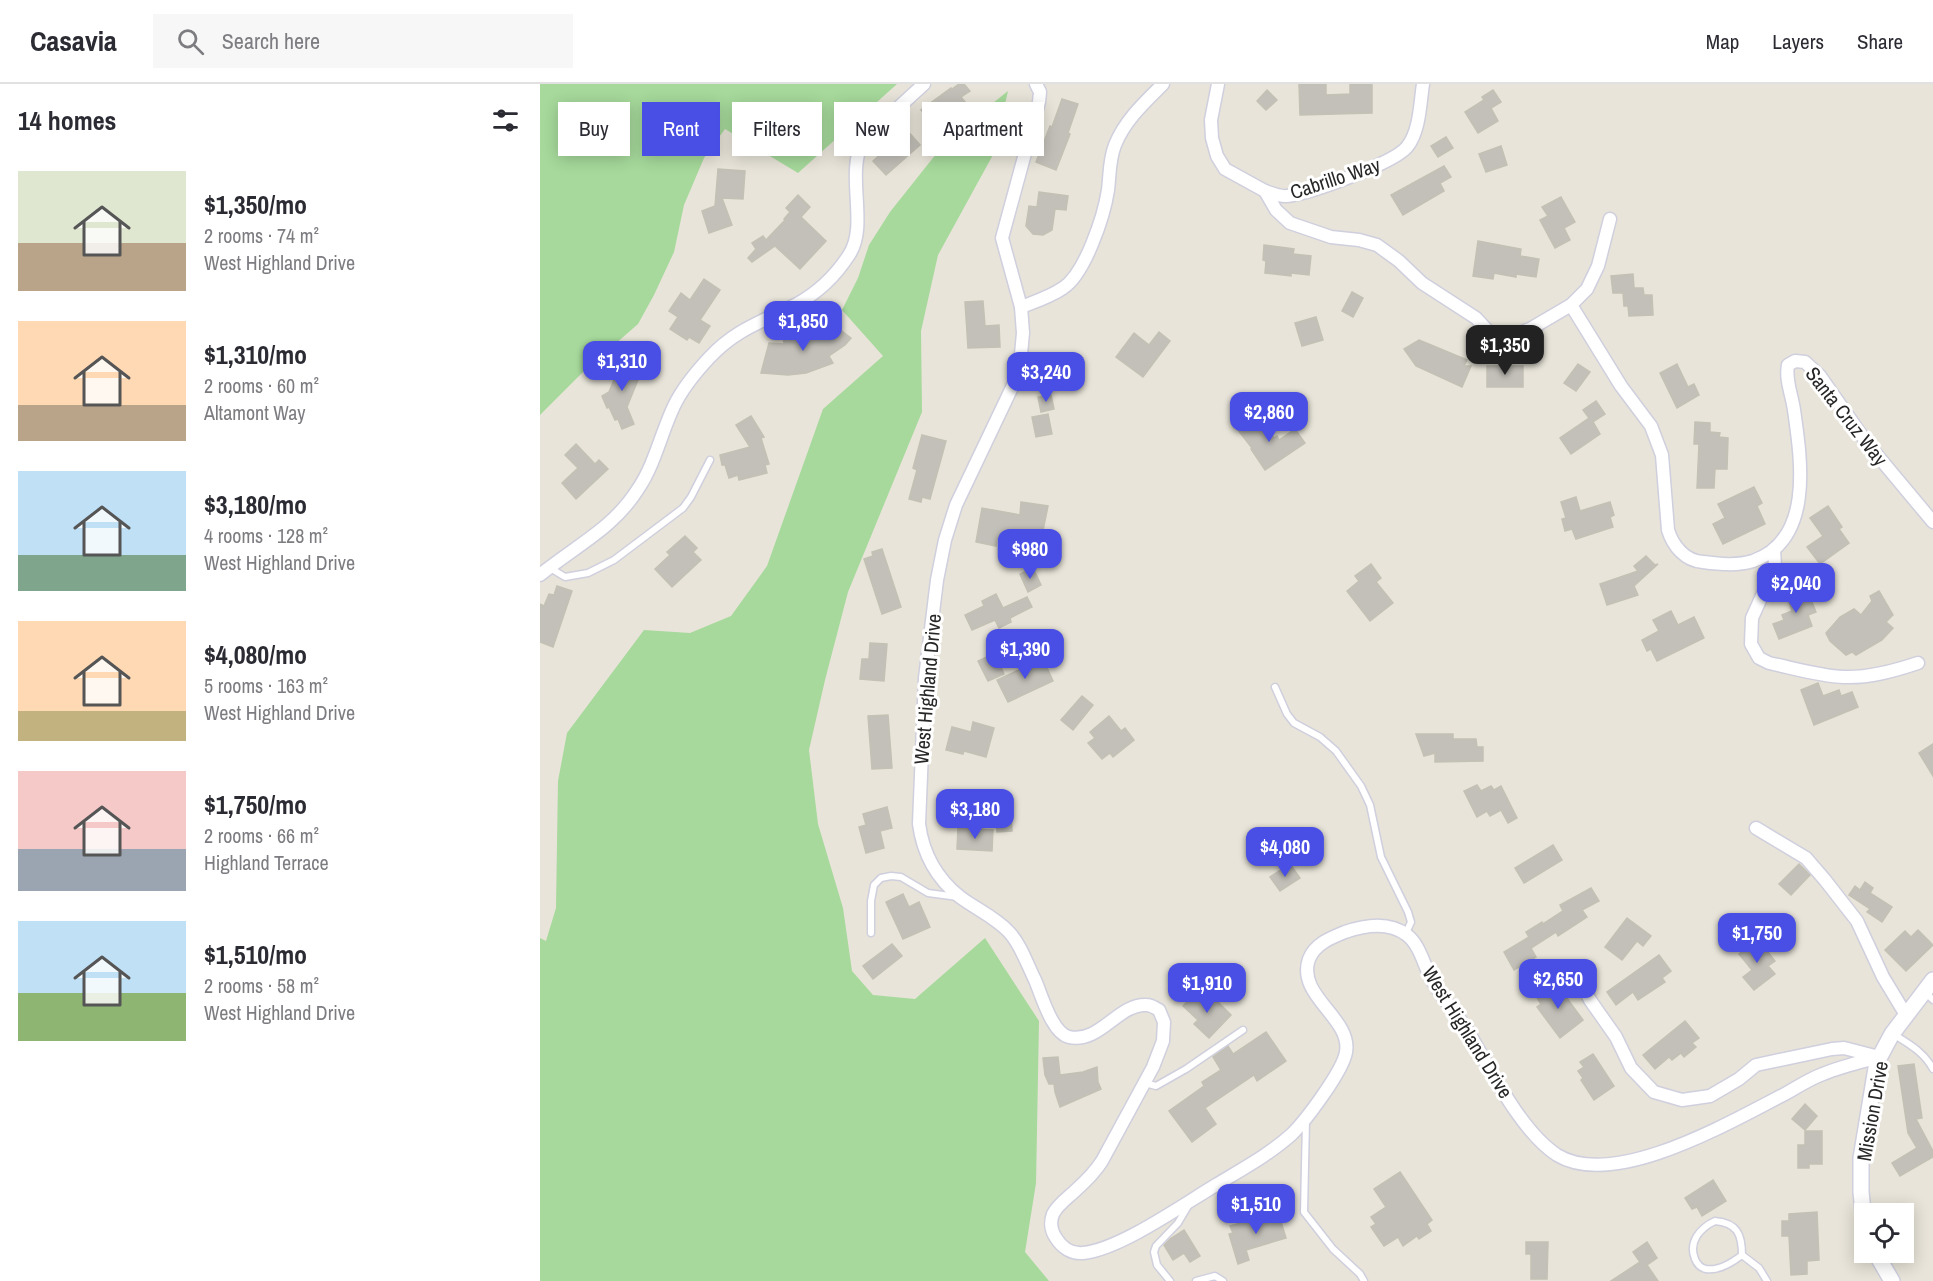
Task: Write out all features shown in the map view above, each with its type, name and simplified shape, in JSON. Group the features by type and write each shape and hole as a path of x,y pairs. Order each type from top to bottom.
{"street":[{"path":"545,571 612,522 631,500 640,487 674,405 709,358 746,328 807,297 825,284 850,254 857,225 855,178 858,151 863,140 924,84"},
{"name":"West Highland Drive","path":"1036,84 1040,92 1039,102 1002,238 1021,307 1023,333 1021,354 1016,379 956,505 945,540 937,580 925,678 919,824 925,852 939,877 961,897 1009,932 1028,965 1052,1022 1063,1035 1072,1038 1084,1037 1105,1027 1137,1006 1149,1004 1159,1010 1164,1022 1163,1041 1153,1067 1095,1172 1053,1215 1051,1223 1053,1234 1065,1248 1074,1253 1086,1253 1119,1242 1275,1148 1295,1131 1336,1077 1347,1050 1341,1030 1310,984 1308,963 1313,951 1322,943 1364,927 1391,926 1406,933 1414,941 1432,982 1463,1024 1523,1121 1558,1156 1573,1162 1608,1165 1642,1158 1702,1136 1821,1074 1880,1057"},
{"path":"1021,307 1063,288 1075,276 1095,236 1102,216 1108,190 1109,162 1115,144 1135,113 1163,84"},
{"path":"1218,84 1211,120 1212,138 1216,156 1225,169 1265,190 1276,210 1290,223 1331,237 1359,240 1377,245 1399,261 1422,283 1476,318 1488,331 1502,336 1530,329 1571,305 1587,289 1598,266 1610,219"},
{"name":"Cabrillo Way","path":"1265,190 1286,197 1344,179 1391,159 1407,147 1413,136 1422,84"},
{"name":"Santa Cruz Way","path":"1571,305 1622,386 1651,426 1659,444 1665,476 1666,520 1671,539 1684,555 1698,562 1725,564 1752,561 1766,556 1781,543 1792,526 1800,494 1800,465 1794,406 1787,372 1788,365 1795,361 1805,362 1820,376 1867,443 1933,522"},
{"name":"Santa Cruz Way","path":"1774,549 1775,567 1752,618 1751,644 1759,658 1769,663 1843,677 1887,672 1918,663"},
{"path":"1756,828 1806,858 1825,880 1857,921 1883,977 1906,1015"},
{"path":"1573,968 1590,1000 1616,1037 1631,1068 1654,1092 1682,1100 1710,1096 1756,1065 1832,1049 1844,1048 1880,1057"},
{"name":"Mission Drive","path":"1862,1203 1861,1158 1877,1062 1892,1034 1906,1015 1930,990"},
{"path":"1881,1263 1892,1281"}],"lane":[{"path":"545,571 565,577 588,573 614,560 683,508 710,460"},
{"path":"1275,687 1287,714 1294,723 1320,737 1336,751 1361,786 1370,805 1381,857 1408,912 1411,922 1406,933"},
{"path":"871,933 871,901 874,885 880,878 901,877 928,893 961,897"},
{"path":"1144,1083 1156,1086 1186,1069 1243,1030"},
{"path":"1892,1034 1916,1048 1928,1059 1933,1069"},
{"path":"1306,1116 1304,1212 1333,1250 1360,1274 1364,1281"},
{"path":"1170,1281 1157,1265 1154,1252 1156,1246 1183,1216 1190,1201"},
{"path":"1715,1221 1728,1222 1742,1241 1742,1255 1731,1263 1706,1269 1697,1264 1693,1253 1694,1241 1704,1226 1715,1221"},
{"path":"1742,1255 1759,1268 1767,1281"},
{"path":"1196,1281 1215,1276 1223,1281"}],"green space":[{"path":"540,84 897,84 877,102 834,102 834,141 822,151 822,102 732,102 732,133 725,129 720,136 720,102 642,102 642,156 705,156 684,205 674,252 638,324 582,373 540,415"},
{"path":"1008,91 1006,102 994,102"},
{"path":"770,156 817,156 798,173"},
{"path":"934,156 992,156 938,255 921,331 922,412 848,592 825,680 809,750 818,824 843,908 852,971 873,995 915,999 985,938 1039,1021 1036,1183 1025,1252 1049,1281 540,1281 540,938 546,941 556,908 558,781 567,733 644,630 690,633 731,616 767,566 823,409 883,356 842,310 858,278 869,245 890,212"}],"building":[{"path":"959,84 964,84 970,91 961,97 965,102 932,102 951,88"},
{"path":"1299,84 1326,84 1326,95 1350,94 1350,84 1372,84 1372,113 1300,115"},
{"path":"1267,90 1277,100 1266,110 1257,101"},
{"path":"1493,90 1501,102 1491,108 1498,121 1478,133 1465,112 1484,100 1482,97"},
{"path":"1062,99 1078,104 1068,133 1070,134 1056,170 1036,162 1038,156 1044,156 1044,141 1050,126 1052,127"},
{"path":"910,134 920,145 910,154"},
{"path":"1446,137 1453,148 1438,157 1431,146"},
{"path":"1501,146 1507,165 1486,172 1479,154"},
{"path":"879,156 908,156 886,175 873,161"},
{"path":"1444,166 1451,177 1440,183 1444,191 1403,215 1391,195"},
{"path":"718,169 745,171 743,199 722,198 732,225 709,233 702,211 715,206"},
{"path":"1039,192 1068,196 1066,210 1055,209 1052,230 1043,235 1033,234 1026,226 1029,206 1037,207"},
{"path":"798,195 810,207 801,217 826,241 800,269 775,246 752,262 748,258 756,249 752,243 763,236 766,240 785,220 790,212 786,208"},
{"path":"1561,197 1575,222 1564,228 1570,240 1555,248 1540,220 1548,216 1542,207"},
{"path":"1478,241 1521,249 1520,256 1539,259 1536,277 1516,274 1516,277 1494,273 1493,279 1473,276"},
{"path":"1264,245 1294,249 1293,254 1311,256 1309,275 1291,273 1291,276 1265,273"},
{"path":"1633,274 1634,288 1643,288 1644,295 1652,295 1653,315 1629,316 1628,306 1624,306 1623,293 1613,293 1611,276"},
{"path":"704,279 720,290 700,320 710,326 699,343 689,337 687,340 670,329 678,317 669,311 681,293 690,300"},
{"path":"1352,292 1363,298 1353,317 1342,311"},
{"path":"983,301 985,326 999,325 1000,347 968,348 965,302"},
{"path":"1316,317 1323,340 1302,346 1295,323"},
{"path":"834,325 851,338 829,356 833,363 806,373 788,375 761,373 769,343 784,344 783,331 786,328 791,326 795,328 800,342 817,337"},
{"path":"1159,332 1170,341 1143,377 1116,357 1134,333 1149,345"},
{"path":"1419,340 1467,360 1464,366 1471,366 1462,387 1416,366 1404,349"},
{"path":"617,360 642,370 627,407 634,424 622,429 618,419 615,420 609,407 607,408 602,396 609,392 616,375 612,373"},
{"path":"1578,364 1590,372 1576,391 1564,383"},
{"path":"1677,364 1688,387 1694,384 1699,395 1677,408 1660,373"},
{"path":"1487,366 1523,366 1523,387 1487,387"},
{"path":"1051,395 1054,409 1041,412 1038,397"},
{"path":"1596,401 1605,414 1593,422 1600,434 1571,454 1560,438 1589,418 1583,410"},
{"path":"1048,414 1052,434 1036,437 1032,417"},
{"path":"1255,415 1274,438 1277,436 1279,440 1295,429 1305,443 1265,470 1238,430"},
{"path":"751,416 764,437 761,438 769,464 765,465 767,473 739,480 738,475 729,478 720,455 750,447 736,425"},
{"path":"1695,422 1710,423 1710,432 1720,433 1719,437 1728,438 1727,469 1715,469 1714,488 1697,488 1699,444 1694,444"},
{"path":"922,435 946,441 930,499 922,497 921,502 909,499 917,470 913,468"},
{"path":"576,444 595,464 599,460 608,469 576,499 562,483 578,468 565,455"},
{"path":"1754,487 1762,503 1757,506 1765,524 1723,544 1713,524 1725,518 1718,504"},
{"path":"1576,497 1580,511 1610,502 1614,515 1610,517 1613,527 1576,539 1572,529 1565,531 1562,519 1566,518 1561,502"},
{"path":"1021,502 1048,506 1040,545 997,538 996,546 976,542 982,508 1020,515"},
{"path":"1828,506 1842,527 1839,529 1849,543 1820,564 1807,547 1823,536 1810,518"},
{"path":"685,536 697,548 693,552 701,560 672,587 655,569 670,555 667,552"},
{"path":"882,549 901,607 882,614 864,559 873,556 872,552"},
{"path":"1646,556 1655,565 1658,564 1634,586 1638,595 1607,605 1600,584 1638,571 1634,566"},
{"path":"1371,564 1381,578 1376,582 1393,603 1370,621 1347,591 1359,581 1355,576"},
{"path":"1033,568 1041,585 1028,592 1020,574"},
{"path":"1805,585 1816,612 1808,615 1812,626 1779,639 1773,624 1784,620 1782,615 1792,611 1788,599 1796,596 1794,589"},
{"path":"557,586 572,591 553,647 540,642 540,604 544,606 549,594 554,595"},
{"path":"1879,591 1893,615 1886,622 1893,628 1882,640 1856,655 1852,652 1846,655 1830,641 1826,633 1840,617 1854,609 1861,615 1872,601 1870,596"},
{"path":"996,594 1003,608 1027,597 1032,607 1010,618 1011,622 999,628 995,620 972,630 965,615 984,606 982,601"},
{"path":"1671,611 1678,625 1694,617 1704,638 1657,661 1651,649 1647,651 1642,640 1659,631 1653,620"},
{"path":"870,643 887,644 884,681 860,679 862,659 869,659"},
{"path":"995,653 1004,674 988,681 978,661"},
{"path":"1043,659 1053,681 1008,702 997,680"},
{"path":"1818,683 1823,696 1839,690 1841,696 1852,692 1858,707 1814,725 1801,690"},
{"path":"1082,696 1093,705 1073,730 1061,720"},
{"path":"888,715 892,768 872,769 868,716"},
{"path":"1109,716 1121,731 1125,728 1134,740 1113,757 1110,753 1102,759 1088,743 1095,738 1090,732"},
{"path":"973,722 994,728 986,757 964,751 963,754 946,750 952,727 971,732"},
{"path":"1416,734 1453,734 1453,739 1476,739 1477,747 1483,747 1483,761 1435,762 1435,753 1424,756"},
{"path":"1933,744 1933,776 1919,753"},
{"path":"1477,785 1481,791 1491,786 1494,790 1501,786 1517,818 1508,823 1501,810 1490,816 1487,811 1477,817 1464,791"},
{"path":"887,807 892,828 880,831 884,848 866,853 859,827 866,825 863,814"},
{"path":"996,815 1011,815 1012,831 997,832"},
{"path":"958,828 993,830 992,851 957,849"},
{"path":"1553,845 1562,860 1524,883 1515,868"},
{"path":"1290,864 1300,878 1280,891 1270,877"},
{"path":"1799,864 1810,875 1791,895 1779,884"},
{"path":"1865,882 1873,888 1870,893 1892,907 1882,922 1867,912 1870,909 1849,895 1855,886 1860,890"},
{"path":"1591,888 1599,901 1582,910 1587,917 1558,936 1556,932 1531,948 1536,957 1514,970 1504,952 1529,937 1526,932 1563,911 1560,905"},
{"path":"903,894 909,907 919,902 930,927 903,939 886,902"},
{"path":"1627,918 1651,936 1643,946 1637,941 1622,960 1605,947"},
{"path":"1918,930 1933,945 1906,971 1885,950 1905,931 1911,937"},
{"path":"1757,938 1775,961 1768,966 1775,974 1754,990 1743,977 1752,970 1739,954"},
{"path":"892,944 902,956 873,979 863,966"},
{"path":"1659,955 1671,971 1662,978 1665,982 1638,1000 1633,992 1616,1005 1607,992"},
{"path":"1555,982 1583,1020 1560,1038 1537,1007 1541,1004 1536,996"},
{"path":"1196,993 1209,1005 1215,999 1231,1015 1209,1038 1194,1024 1198,1020 1183,1006"},
{"path":"1685,1021 1699,1038 1692,1043 1696,1047 1684,1057 1681,1053 1672,1060 1669,1057 1655,1069 1643,1055"},
{"path":"1266,1032 1286,1061 1257,1081 1254,1075 1205,1108 1216,1124 1192,1142 1169,1111 1204,1086 1202,1082 1221,1070 1213,1057 1228,1046 1233,1054"},
{"path":"1593,1054 1614,1086 1594,1100 1578,1071 1584,1067 1580,1062"},
{"path":"1058,1057 1060,1075 1083,1072 1097,1067 1101,1089 1060,1107 1054,1084 1049,1084 1045,1075 1043,1058"},
{"path":"1914,1064 1922,1118 1916,1119 1933,1151 1933,1157 1900,1176 1892,1163 1917,1148 1908,1133 1898,1066"},
{"path":"1805,1104 1817,1116 1805,1130 1792,1119"},
{"path":"1805,1131 1822,1131 1822,1164 1809,1164 1809,1168 1798,1168 1798,1145 1805,1145"},
{"path":"1400,1172 1432,1220 1427,1224 1431,1231 1419,1239 1417,1236 1403,1246 1398,1237 1384,1246 1371,1227 1376,1224 1371,1217 1386,1207 1374,1189"},
{"path":"1713,1180 1726,1201 1702,1216 1697,1207 1692,1209 1685,1198"},
{"path":"1284,1187 1289,1202 1273,1207 1269,1192"},
{"path":"1278,1212 1286,1238 1246,1250 1249,1260 1238,1264 1229,1234 1233,1233 1230,1226"},
{"path":"1817,1212 1819,1260 1807,1261 1807,1274 1791,1275 1789,1236 1782,1236 1782,1221 1789,1221 1789,1214"},
{"path":"1184,1230 1200,1256 1190,1262 1184,1253 1173,1260 1164,1245"},
{"path":"1526,1242 1548,1242 1547,1279 1531,1279 1531,1254 1526,1254"},
{"path":"1647,1242 1657,1258 1647,1265 1658,1281 1611,1281 1640,1262 1633,1252"}]}
